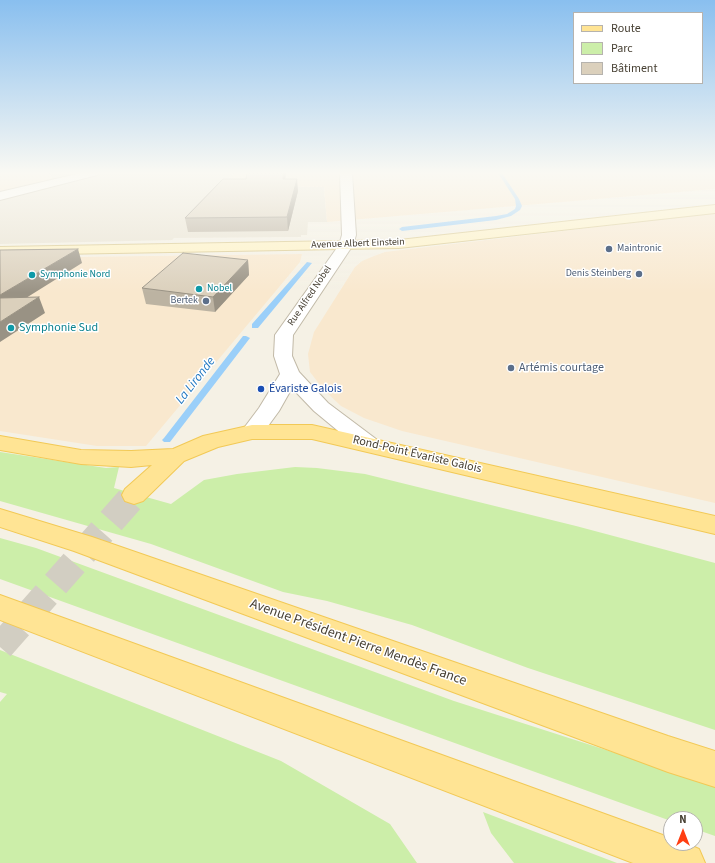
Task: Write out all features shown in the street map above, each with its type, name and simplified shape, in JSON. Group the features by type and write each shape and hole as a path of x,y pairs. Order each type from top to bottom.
{"main road":[{"name":"Avenue Albert Einstein","path":"0,251 399,244 669,213"},
{"name":"Rond-Point Évariste Galois","path":"134,495 176,456 211,441 252,432 312,432 715,525"},
{"path":"0,443 81,457 131,459 176,456"},
{"name":"Avenue Président Pierre Mendès France","path":"0,518 83,544 668,754 715,769"},
{"path":"0,607 685,863"}],"street":[{"name":"Rue Alfred Nobel","path":"348,213 349,228 346,245 284,335 283,356 290,374 321,407 368,444"},
{"path":"252,432 268,411 290,374"}],"shaded area":[{"path":"0,213 326,213 327,222 308,222 307,235 301,235 301,237 174,238 172,240 0,244"},
{"path":"326,213 430,213 327,222"},
{"path":"715,213 715,503 402,431 364,418 341,406 324,390 310,372 308,354 314,332 355,267 362,261 385,252"},
{"path":"302,254 300,262 146,446 97,446 0,431 0,258"}],"green space":[{"path":"0,452 106,468 119,467 114,488 171,504 204,480 237,474 295,467 365,474 576,526 715,563 715,730 528,668 412,625 327,601 283,592 151,544 0,501"},
{"path":"0,538 36,548 454,701 715,785 715,836 703,832 703,811 663,811 663,818 0,579"},
{"path":"0,650 281,761 390,824 417,863 0,863 0,702 7,694 0,692"},
{"path":"483,812 617,863 514,863 491,833"}],"building":[{"path":"190,213 288,213 287,217 185,218"},
{"path":"78,249 0,295 0,250"},
{"path":"183,253 248,260 213,297 142,288"},
{"path":"39,297 0,322 0,298"}],"waterway":[{"name":"La Lironde","path":"402,229 496,218 512,213"},
{"name":"La Lironde","path":"255,326 309,263"},
{"name":"La Lironde","path":"167,440 246,338"}],"tunnel":[{"path":"0,647 134,495"}],"place":[{"name":"Maintronic","path":"609,249"},
{"name":"Denis Steinberg","path":"639,274"},
{"name":"Symphonie Nord","path":"32,275"},
{"name":"Nobel","path":"199,289"},
{"name":"Bertek","path":"206,301"},
{"name":"Symphonie Sud","path":"11,328"},
{"name":"Artémis courtage","path":"511,368"},
{"name":"Évariste Galois","path":"261,389"}]}
